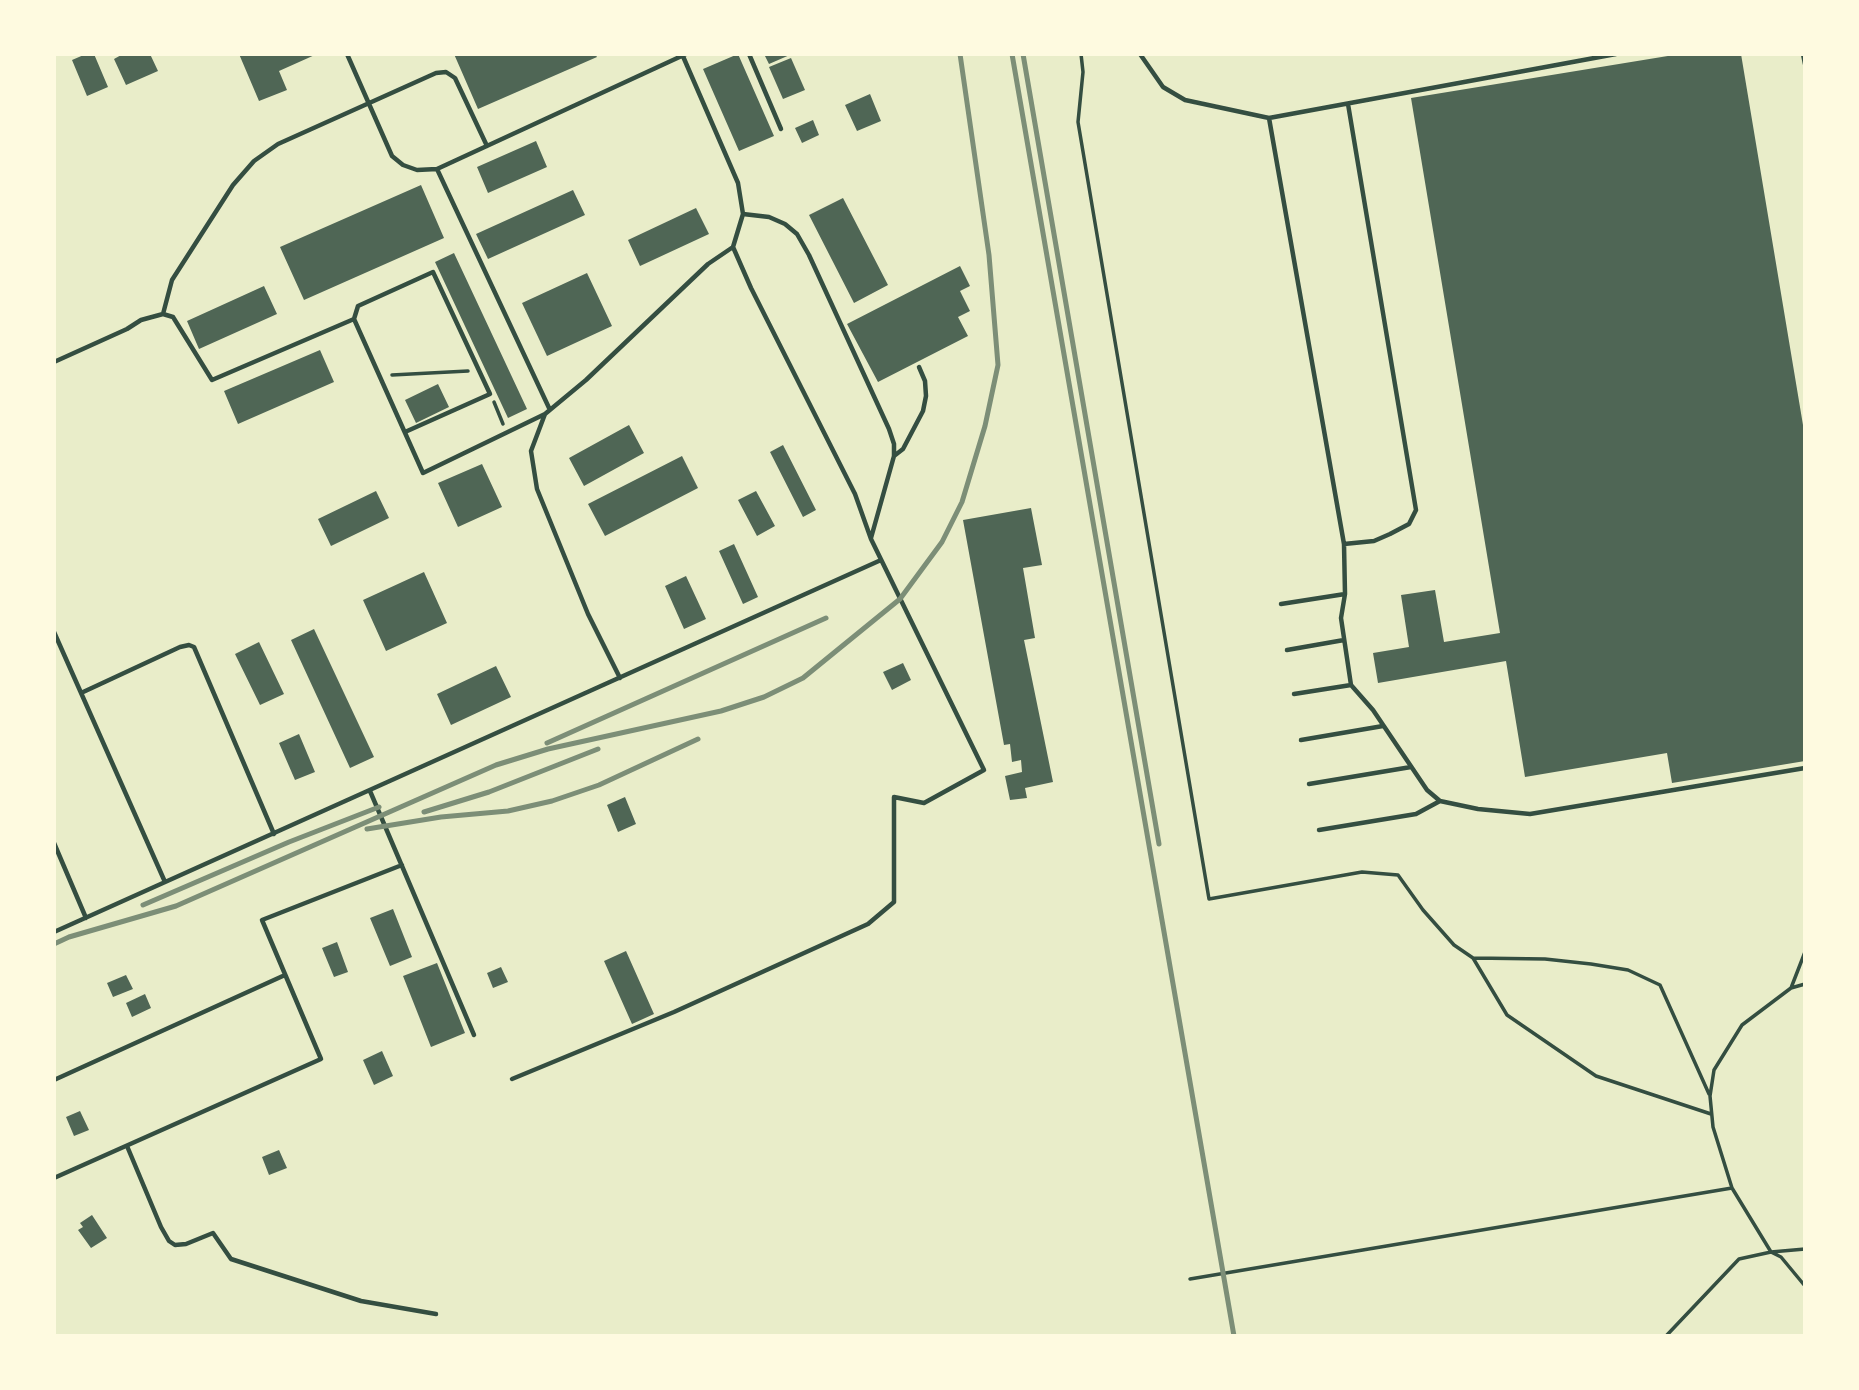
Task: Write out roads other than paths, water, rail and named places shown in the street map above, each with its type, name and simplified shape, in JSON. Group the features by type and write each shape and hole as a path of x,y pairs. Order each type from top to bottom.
{"lane":[{"path":"347,54 392,156 403,165 417,170 437,169 683,55 738,183 743,214 733,247 708,264 586,380 547,412 423,473 354,319 358,306 433,272 490,394 405,432"},
{"path":"748,54 781,129"},
{"path":"1140,54 1163,87 1185,100 1269,118 1616,54"},
{"path":"1803,54 1805,64"},
{"path":"163,314 172,280 233,185 254,161 278,144 436,73 446,72 455,78 486,146"},
{"path":"1344,544 1374,541 1390,534 1409,524 1416,510 1348,103"},
{"path":"1269,118 1344,544 1345,594 1341,618 1351,685 1384,726 1427,790 1440,801 1478,809 1530,814 1805,768"},
{"path":"437,169 547,412 531,451 537,489 588,614 620,678"},
{"path":"743,214 769,218 785,224 797,234 889,429 894,444 894,456 871,539"},
{"path":"512,1079 674,1012 868,924 894,902 894,797 924,803 984,770 871,539 855,494 733,247"},
{"path":"54,362 141,320 163,314 173,317 212,380 354,319"},
{"path":"894,456 903,449 923,411 925,381 919,367"},
{"path":"54,932 881,560"},
{"path":"1281,604 1345,594"},
{"path":"54,632 56,643 166,882"},
{"path":"1287,650 1344,640"},
{"path":"81,693 180,647 194,647 274,834"},
{"path":"1294,694 1351,685"},
{"path":"1301,740 1384,726"},
{"path":"1309,784 1411,766"},
{"path":"370,791 474,1035"},
{"path":"1319,830 1416,814 1440,801"},
{"path":"54,843 86,918"},
{"path":"54,1178 321,1059 262,920 402,865"},
{"path":"54,1080 285,975"},
{"path":"127,1146 161,1227 169,1241 175,1245 186,1244 213,1233 231,1259 360,1301 436,1314"}],"railway":[{"path":"54,944 69,937 176,906 496,765 548,749 721,711 764,697 803,678 900,599 942,542 962,502 985,426 998,365 989,255 960,54"},
{"path":"1012,54 1234,1336"},
{"path":"1023,54 1159,844"},
{"path":"547,743 826,618"},
{"path":"367,829 441,817 508,811 552,801 599,785 698,739"},
{"path":"424,812 489,792 598,749"},
{"path":"143,905 289,842 379,807"}]}
